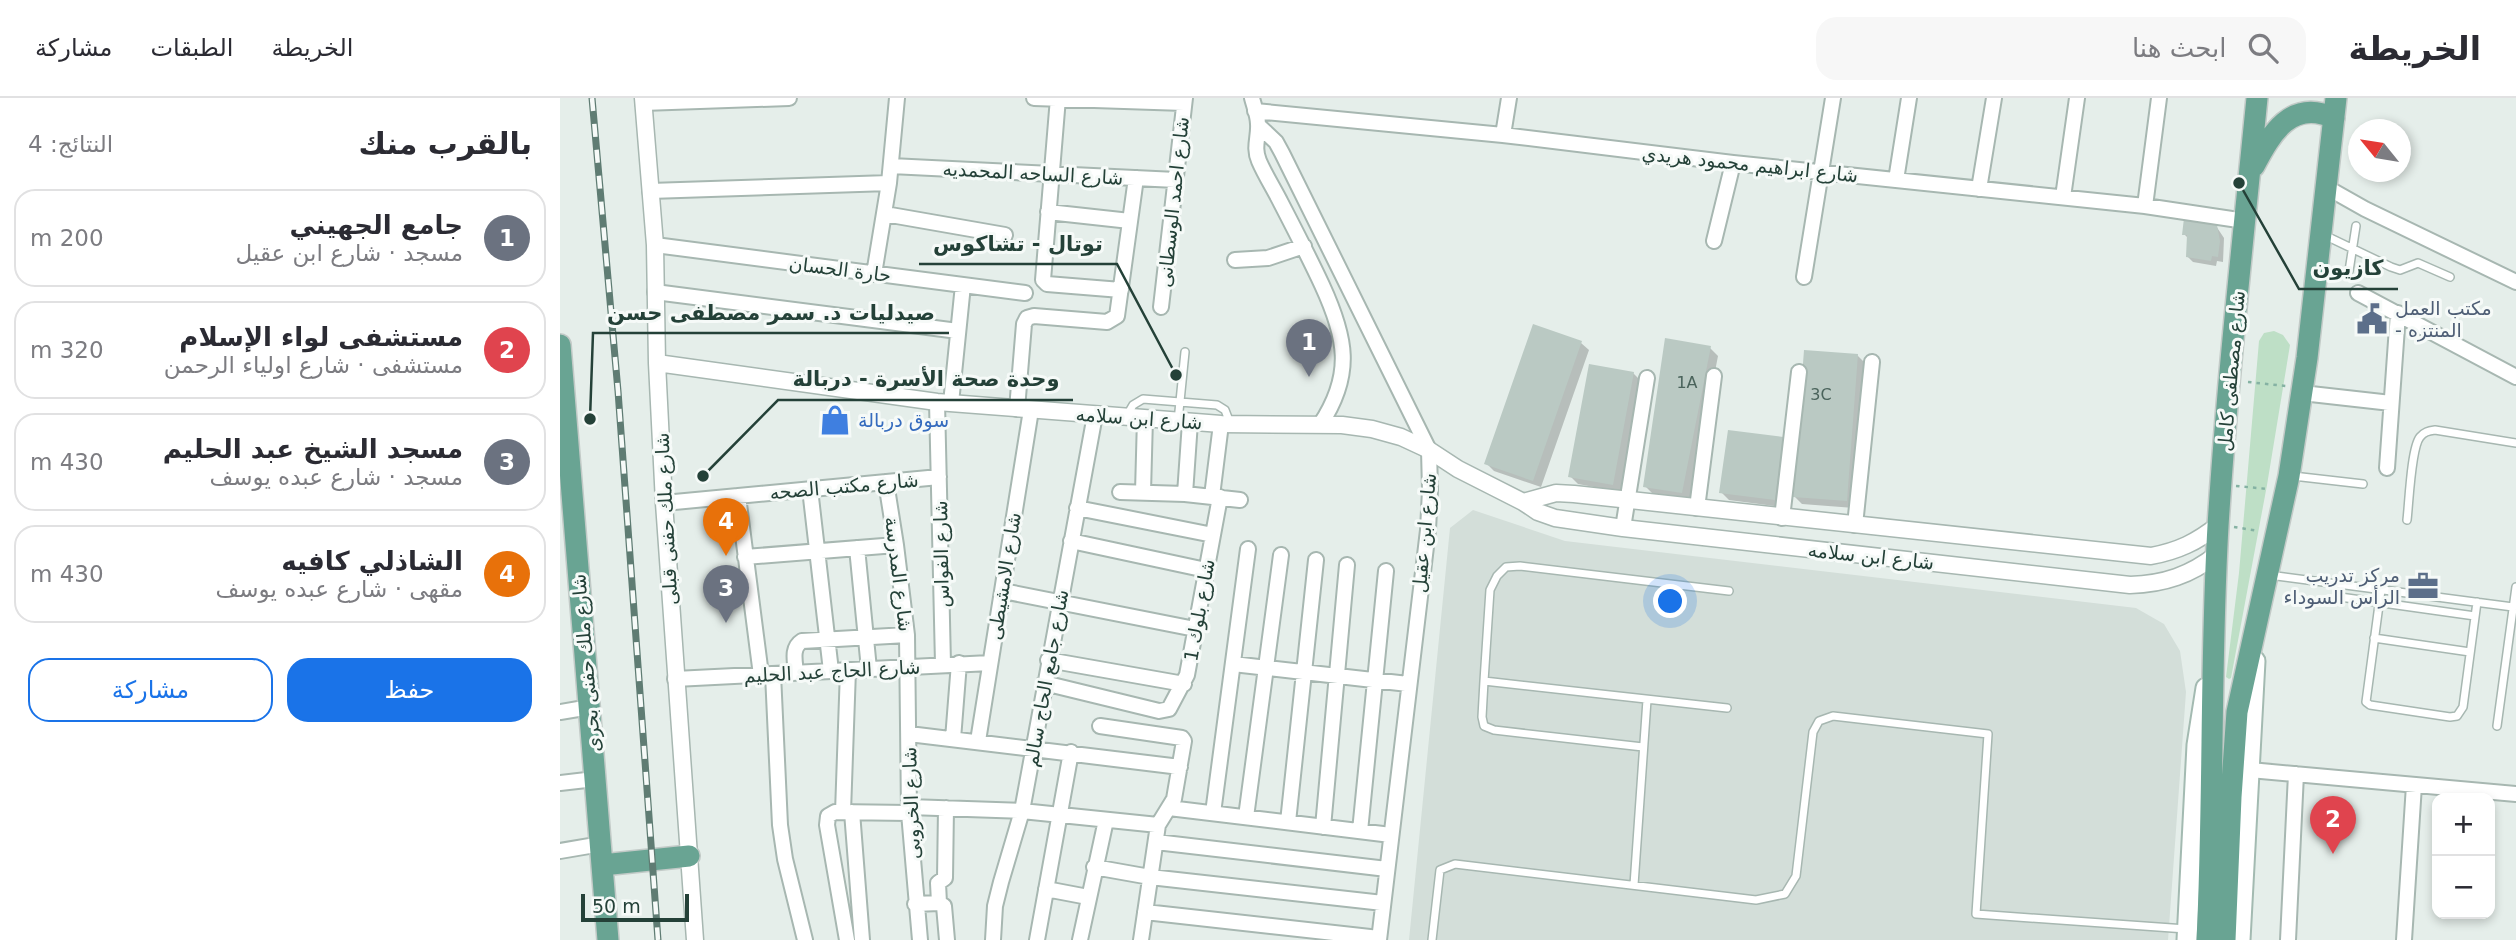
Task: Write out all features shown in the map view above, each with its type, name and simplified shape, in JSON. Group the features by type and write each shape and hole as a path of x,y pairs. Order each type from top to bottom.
{"main road":[{"name":"شارع مصطفى كامل","path":"2219,846 2213,645 2218,525 2257,98"},
{"path":"2207,940 2237,712 2287,483 2302,390 2335,108 2325,109 2312,102 2292,105 2282,114 2250,173"},
{"name":"شارع ملك حفنى بحرى","path":"560,345 568,543 590,707 608,940"},
{"path":"2240,940 2256,623"},
{"name":"شارع مصطفى كامل","path":"2187,935 2197,745 2213,645"},
{"path":"2219,846 2225,940"},
{"path":"601,855 688,856"}],"street":[{"path":"643,100 789,98"},
{"path":"874,274 885,214 897,98"},
{"path":"1034,98 1184,100"},
{"path":"1058,98 1044,282 1121,290 1136,178"},
{"path":"1503,135 1509,98"},
{"path":"1804,277 1833,98"},
{"path":"1896,180 1909,98"},
{"path":"1979,189 1994,98"},
{"path":"2063,197 2077,98"},
{"path":"2145,206 2159,98"},
{"name":"شارع ملك حفنى قبلى","path":"643,100 655,245 657,363 664,503 695,940"},
{"name":"شارع احمد الوسطانى","path":"1161,307 1184,100"},
{"name":"شارع ابراهيم محمود هريدي","path":"1254,104 1733,163 2145,206 2245,221"},
{"name":"شارع ابن عقيل","path":"1254,104 1259,126 1255,137 1259,161 1304,246 1337,318 1343,349 1342,373 1336,397 1320,425"},
{"name":"شارع ابن عقيل","path":"1259,126 1276,142 1282,153 1429,450 1430,510 1379,939"},
{"path":"1714,241 1733,163"},
{"name":"شارع الساحه المحمديه","path":"891,166 1176,180"},
{"path":"650,191 889,183"},
{"path":"2326,187 2365,209 2516,282"},
{"path":"1048,212 1130,221"},
{"path":"885,214 1005,235"},
{"name":"حارة الحسان","path":"655,245 1025,293"},
{"path":"1235,260 1268,258 1304,246"},
{"name":"شارع الفواس","path":"943,664 939,477 944,402 958,331 962,285"},
{"name":"شارع الامشيطى","path":"978,741 1003,591 1024,410 1024,324 1027,318 1034,316 1107,322 1117,316 1121,290"},
{"path":"655,292 958,331"},
{"path":"2358,293 2516,377"},
{"path":"2387,468 2398,313"},
{"path":"1855,525 1872,362"},
{"name":"شارع ابن سلامه","path":"657,363 944,402 1024,410 1225,424 1320,425 1372,429 1401,437 1429,450 1538,512 1555,518 1623,527 2130,585 2157,583 2183,576 2217,554"},
{"path":"1782,518 1799,372"},
{"path":"1697,508 1714,376"},
{"path":"1623,527 1647,378"},
{"path":"2302,390 2391,403"},
{"name":"شارع جامع الحاج سالم","path":"993,940 1000,882 1023,811 1048,660 1095,415"},
{"path":"1143,492 1145,418"},
{"path":"1184,421 1185,494"},
{"name":"شارع بلوك 1","path":"1044,683 1159,711 1169,709 1184,684 1195,629 1213,535 1225,424"},
{"name":"شارع مكتب الصحه","path":"664,503 939,477"},
{"name":"شارع المدرسة","path":"886,482 897,545 908,666"},
{"path":"810,489 831,671"},
{"path":"1120,492 1185,494 1240,500"},
{"name":"شارع ابن سلامه","path":"1523,502 1556,493 2151,556 2176,551 2199,541 2218,525"},
{"path":"738,496 767,675 785,859 805,940"},
{"path":"1077,508 1213,535"},
{"path":"1071,541 1206,570"},
{"path":"746,557 897,545"},
{"path":"858,548 869,669"},
{"path":"1213,813 1248,549"},
{"path":"1246,817 1281,555"},
{"path":"1288,822 1316,560"},
{"path":"1323,827 1347,565"},
{"path":"1360,831 1386,571"},
{"path":"1003,591 1195,629"},
{"path":"796,673 795,650 799,643 907,635"},
{"path":"1048,660 1184,684"},
{"path":"953,739 959,663"},
{"name":"شارع الحاج عبد الحليم","path":"675,680 990,663"},
{"path":"1233,664 1408,684"},
{"name":"شارع الخروبى","path":"908,666 909,810 920,940"},
{"path":"848,670 848,812 862,940"},
{"path":"560,712 590,707"},
{"path":"1100,726 1182,738 1184,744 1174,799 1158,825 1141,940"},
{"path":"909,734 1180,767"},
{"path":"1037,940 1071,752"},
{"path":"2250,770 2516,794"},
{"path":"2288,940 2296,774"},
{"path":"560,783 595,779"},
{"path":"2404,940 2414,785"},
{"path":"848,940 826,820 831,813 946,808 1023,811 1158,825"},
{"path":"946,808 945,878 938,883 939,903 945,910 947,940"},
{"path":"1169,808 1391,835"},
{"path":"1080,940 1106,820"},
{"path":"1156,842 1387,869"},
{"path":"560,850 601,855"},
{"path":"1094,867 1150,877 1383,903"},
{"path":"1046,889 1088,897"},
{"path":"915,904 939,903"},
{"path":"1145,912 1379,939"}],"lane":[{"path":"2349,271 2356,226"},
{"path":"2320,233 2400,270 2418,263 2450,277"},
{"path":"1184,421 1180,402 1185,352"},
{"path":"1126,417 1133,405 1143,399 1217,405 1228,414 1225,424"},
{"path":"2407,520 2415,448 2426,431 2435,430 2516,443"},
{"path":"2287,483 2363,484"},
{"path":"1643,747 1494,730 1484,726 1482,717 1490,590 1497,576 1506,567 1520,566 1729,591"},
{"path":"2268,575 2513,607"},
{"path":"2497,726 2516,587"},
{"path":"2381,590 2366,702 2370,705 2450,717 2457,716 2463,707 2477,602"},
{"path":"2340,597 2475,616"},
{"path":"2374,638 2470,652"},
{"path":"1484,681 1727,708"},
{"path":"1634,885 1647,700"},
{"path":"1432,940 1440,870 1454,864 1756,900 1785,894 1796,876 1812,732 1819,720 1833,716 1988,734 1976,915 2187,935"}],"path":[{"path":"2231,380 2302,390"},
{"path":"2222,485 2287,483"},
{"path":"2218,525 2276,533"}],"shaded area":[{"path":"1473,510 1565,541 2136,608 2164,624 2180,651 2186,692 2168,940 1409,940 1450,528"}],"green space":[{"path":"2274,331 2283,335 2290,345 2267,485 2229,679 2226,677 2239,573 2259,341 2264,333"}],"building":[{"path":"2184,218 2211,221 2217,225 2220,241 2218,257 2212,256 2211,261 2186,257 2187,235 2182,235"},
{"path":"1533,324 1582,341 1533,481 1484,464"},
{"path":"1665,338 1711,346 1682,493 1643,487"},
{"path":"1804,350 1858,354 1847,501 1793,497"},
{"path":"1589,364 1634,372 1613,485 1568,477"},
{"path":"1728,430 1783,437 1775,500 1719,493"}],"railway":[{"path":"592,98 618,391 658,940"}],"place":[{"name":"كازيون","path":"2239,183"},
{"name":"مكتب العمل - المنتزه","path":"2372,319"},
{"name":"توتال - تشاكوس","path":"1176,375"},
{"name":"جامع الجهيني","path":"1309,377"},
{"name":"صيدليات د. سمر مصطفى حسن","path":"590,419"},
{"name":"سوق دربالة","path":"835,420"},
{"name":"وحدة صحة الأسرة - دربالة","path":"703,476"},
{"name":"الشاذلي كافيه","path":"726,556"},
{"name":"مركز تدريب الرأس السوداء","path":"2423,586"},
{"name":"مسجد الشيخ عبد الحليم","path":"726,623"},
{"name":"مستشفى لواء الإسلام","path":"2333,854"}]}
